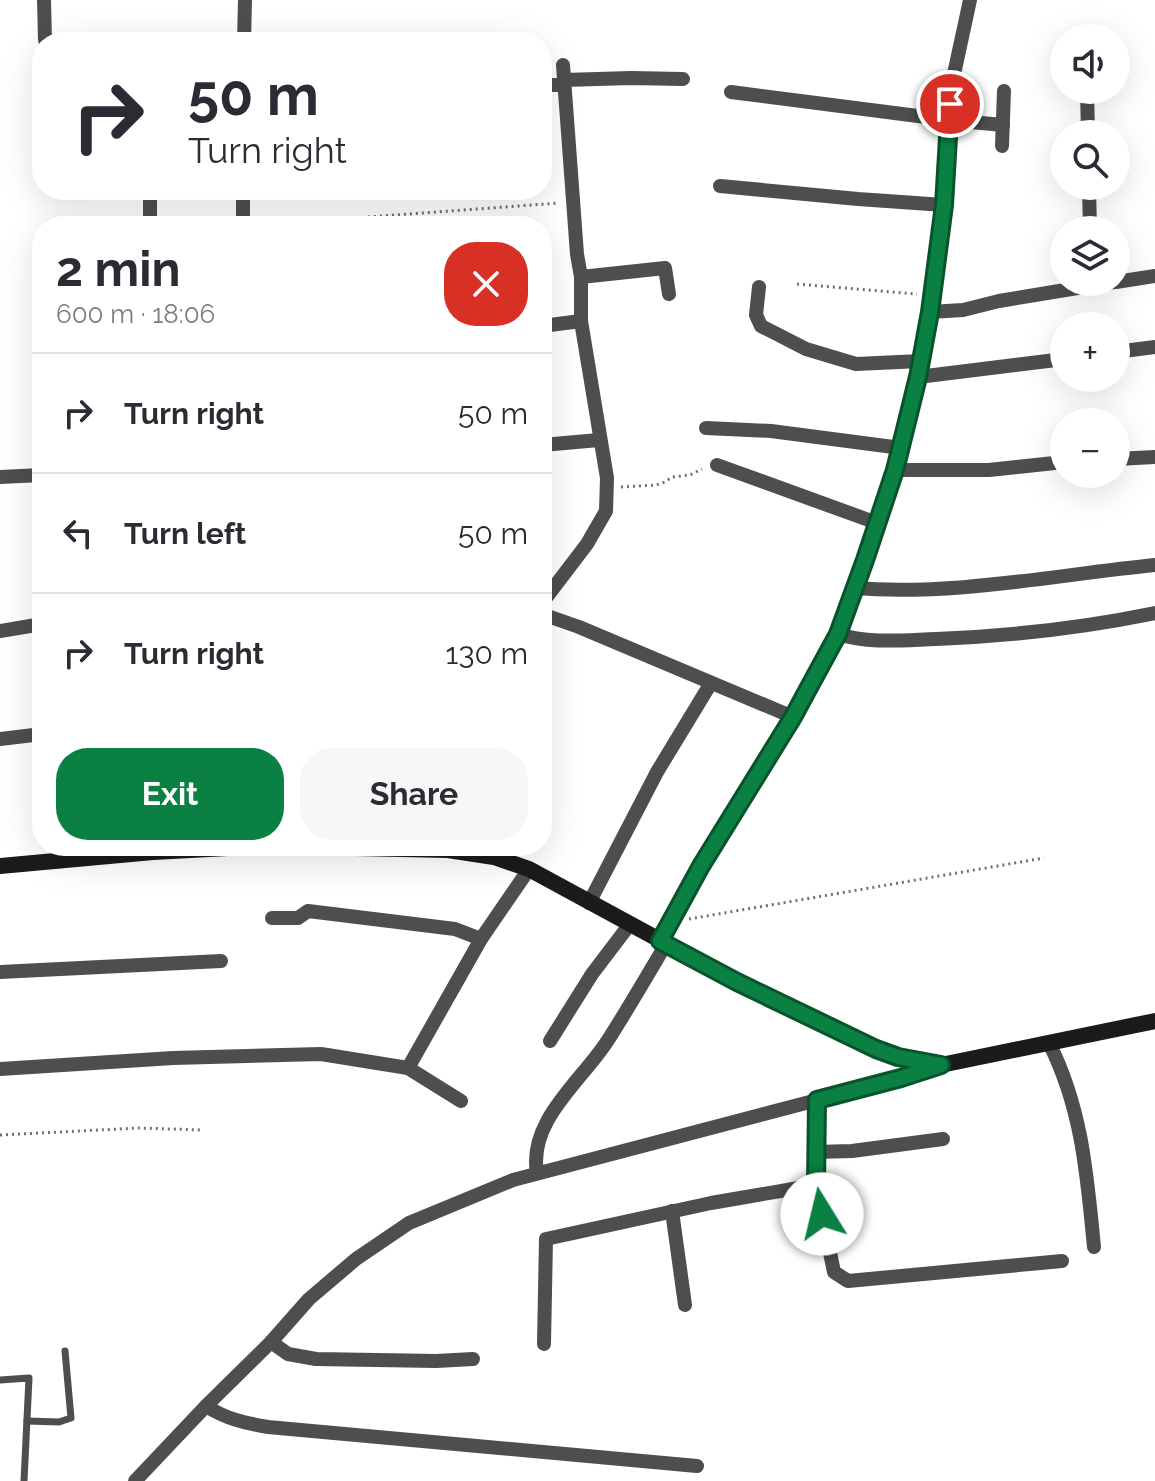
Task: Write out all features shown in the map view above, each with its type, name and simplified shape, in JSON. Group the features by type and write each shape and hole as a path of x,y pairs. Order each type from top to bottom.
{"main road":[{"path":"0,866 109,856"},
{"path":"487,856 529,869 737,982 898,1057 941,1065 1155,1021"}],"street":[{"path":"44,0 45,32"},
{"path":"244,32 245,0"},
{"path":"537,1173 534,1159 536,1148 552,1113 607,1043 663,943 701,866 793,717 838,634 895,470 918,377 944,205 951,88 970,0"},
{"path":"552,81 564,77 683,79"},
{"path":"552,590 587,544 606,511 607,491 581,321 581,277 564,77"},
{"path":"1002,146 1004,91"},
{"path":"731,92 1003,125"},
{"path":"720,186 944,205"},
{"path":"581,277 665,268 669,294"},
{"path":"1130,280 1155,276"},
{"path":"759,287 756,315 761,326 806,349 856,364 921,361"},
{"path":"930,312 963,310 1050,291"},
{"path":"552,325 581,321"},
{"path":"1130,350 1155,347"},
{"path":"918,377 1050,361"},
{"path":"706,428 771,431 901,448"},
{"path":"552,444 599,440"},
{"path":"1130,458 1155,457"},
{"path":"895,470 989,470 1050,463"},
{"path":"717,465 877,523"},
{"path":"0,477 32,475"},
{"path":"854,588 891,591 975,587 1155,565"},
{"path":"838,634 849,638 887,641 1004,636 1103,624 1155,613"},
{"path":"552,618 793,717"},
{"path":"0,631 32,626"},
{"path":"589,903 657,772 711,683"},
{"path":"0,739 32,735"},
{"path":"408,1068 481,939 529,869"},
{"path":"272,918 298,918 308,911 455,929 481,939"},
{"path":"550,1041 592,974 630,924"},
{"path":"0,972 221,961"},
{"path":"1049,1043 1071,1093 1087,1171 1094,1247"},
{"path":"0,1069 173,1058 321,1054 408,1068 461,1101"},
{"path":"135,1481 309,1299 356,1259 409,1223 513,1180 941,1065"},
{"path":"817,1100 816,1185 834,1272 848,1281 1062,1261"},
{"path":"815,1152 852,1151 943,1139"},
{"path":"544,1344 546,1239 672,1211 816,1185"},
{"path":"672,1211 685,1305"},
{"path":"271,1342 288,1354 316,1359 473,1359"},
{"path":"206,1406 233,1421 268,1427 697,1466"}],"lane":[{"path":"27,1421 59,1422 71,1418 65,1351"},
{"path":"0,1380 29,1378 24,1481"}],"path":[{"path":"382,216 573,202"},
{"path":"797,284 932,295"},
{"path":"607,491 626,485 656,485 672,477 690,475 717,465"},
{"path":"681,920 1044,858"},
{"path":"0,1135 139,1128 203,1130"}],"route":[{"path":"822,1214 816,1185 817,1100 941,1065 898,1057 876,1049 660,941 701,866 793,717 838,634 865,560 895,470 918,377 944,205 950,104"}]}
